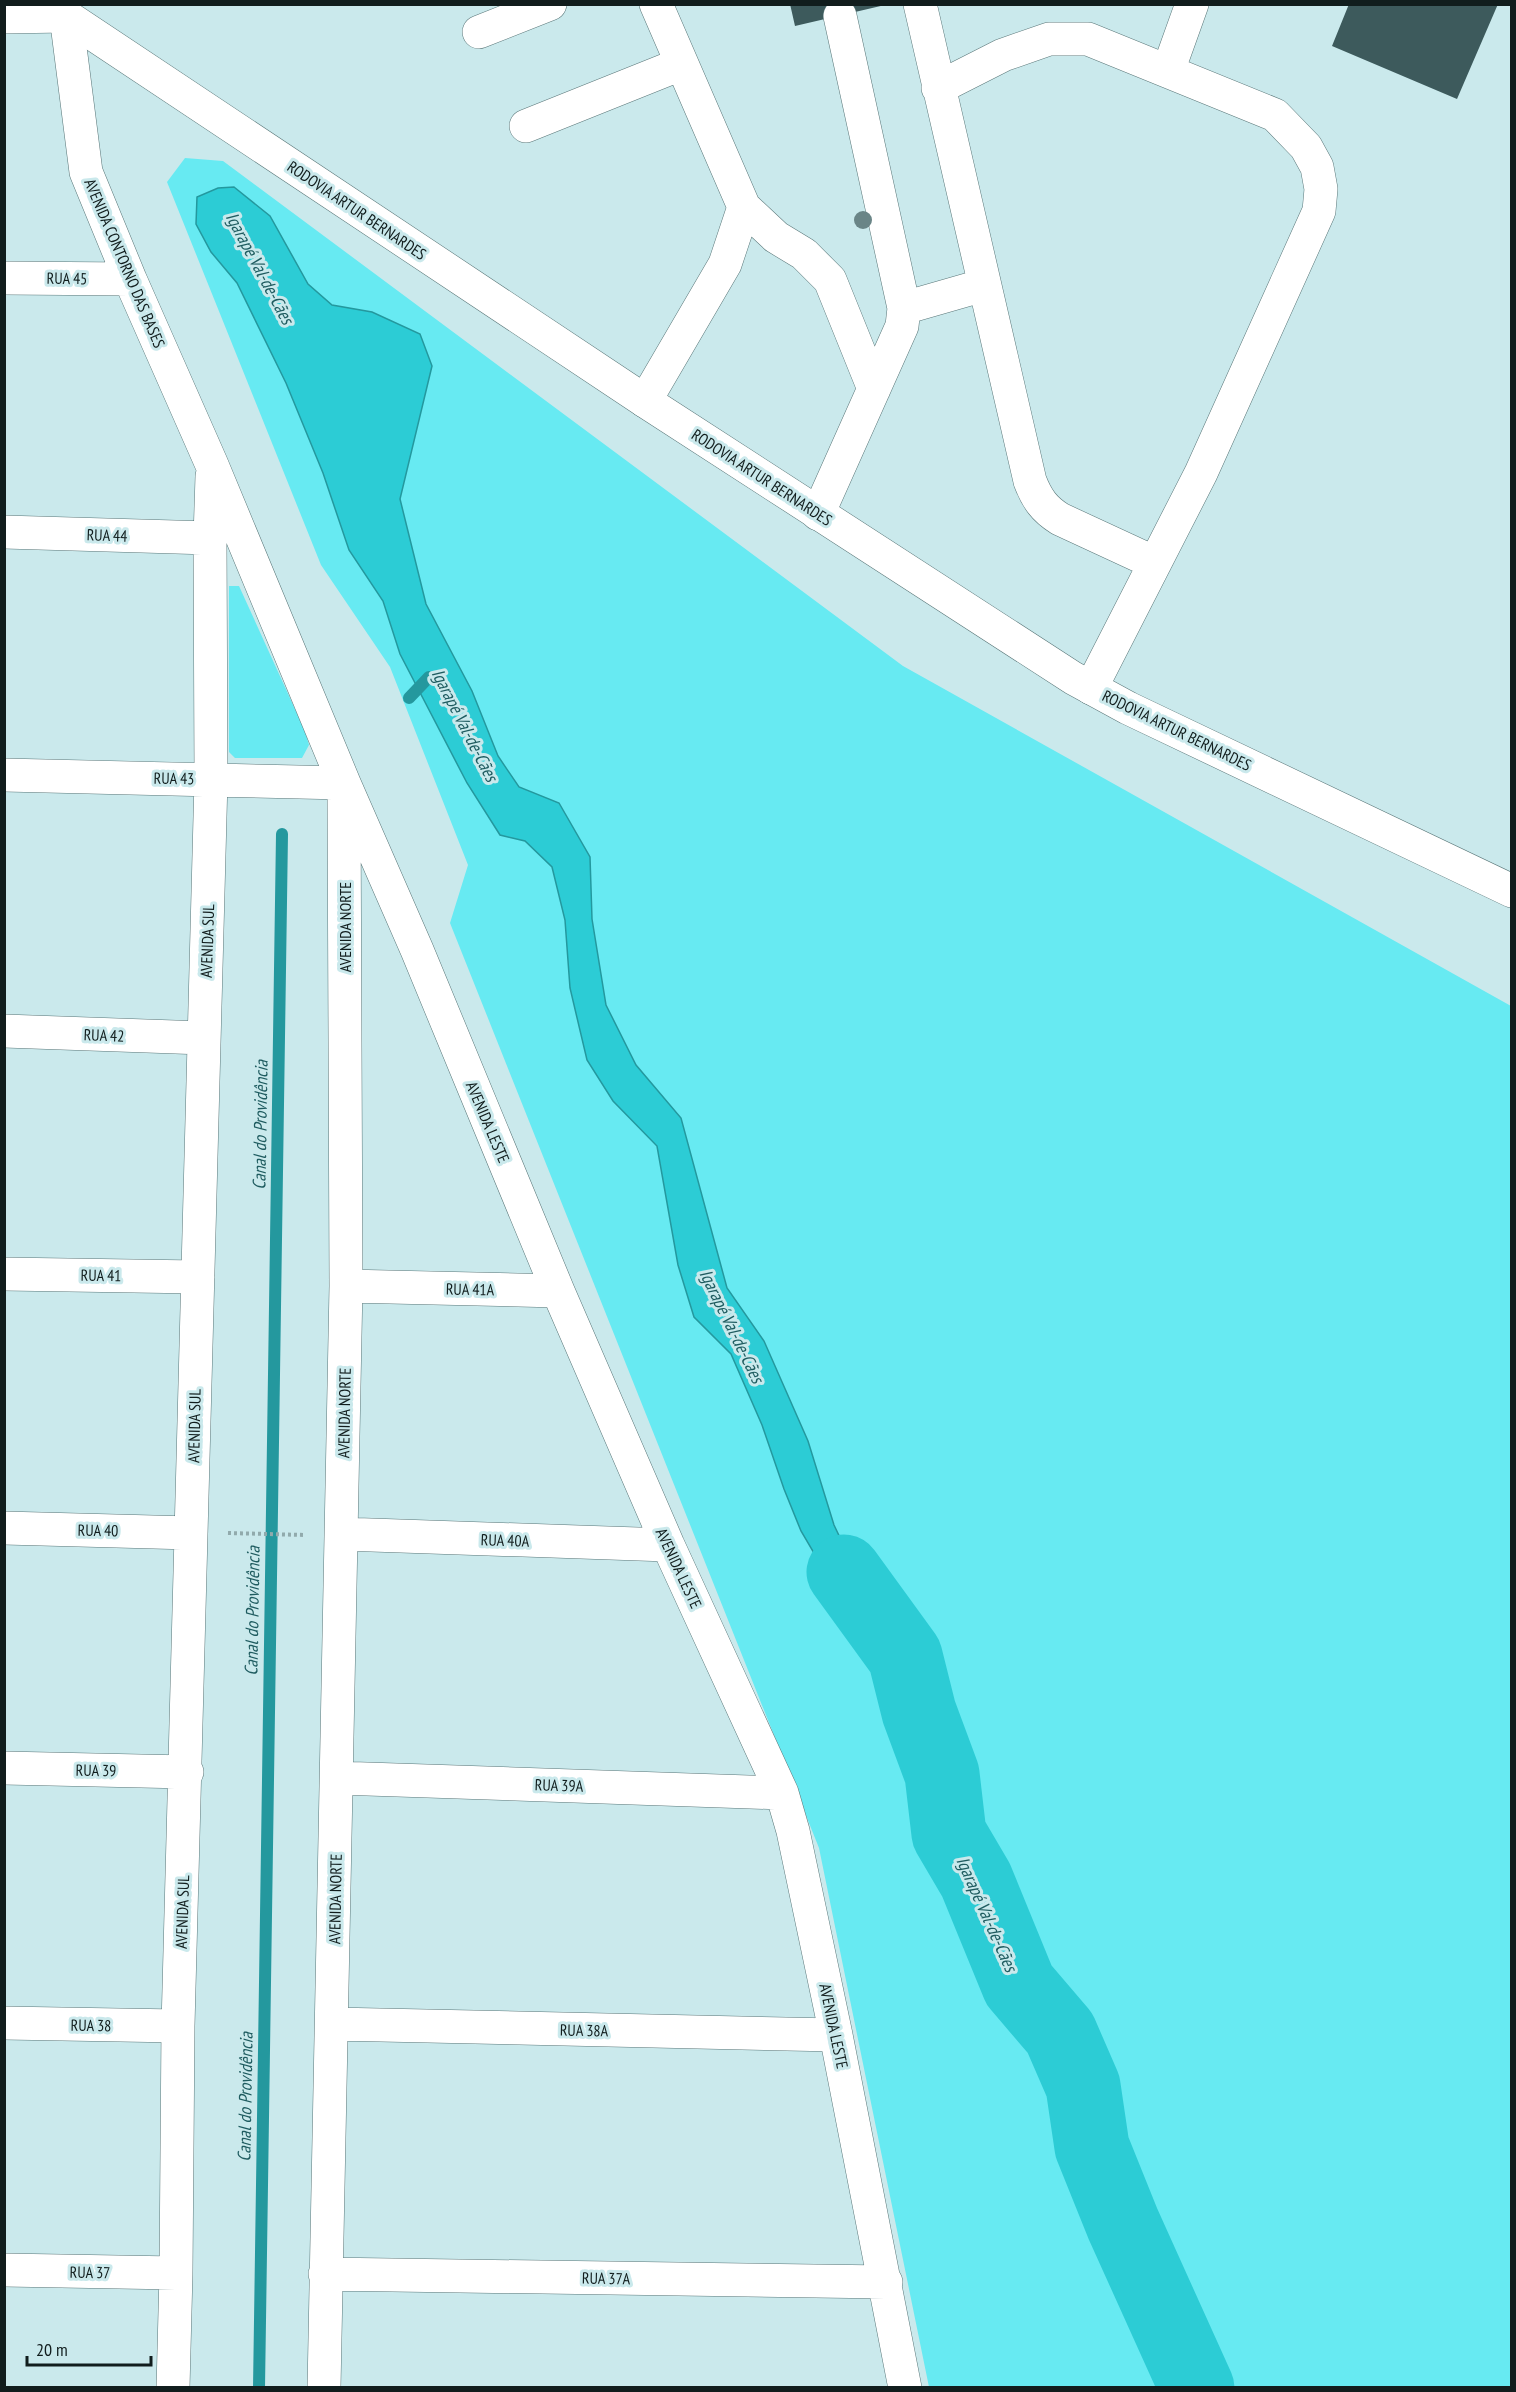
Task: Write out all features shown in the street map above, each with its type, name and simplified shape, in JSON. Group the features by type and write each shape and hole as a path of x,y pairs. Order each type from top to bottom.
{"street":[{"path":"479,32 550,4"},
{"path":"656,4 744,207 776,237 804,254 830,280 874,389"},
{"path":"920,4 1030,481 1036,498 1047,511 1060,519 1155,563"},
{"path":"1168,71 1192,4"},
{"path":"4,17 57,10"},
{"name":"AVENIDA CONTORNO DAS BASES","path":"57,10 86,172 130,279 212,465"},
{"name":"RODOVIA ARTUR BERNARDES","path":"57,10 645,401 1091,688 1128,708 1512,891"},
{"path":"818,514 902,326 904,308 840,16"},
{"path":"938,88 1003,55 1049,39 1088,39 1275,115 1306,147 1317,167 1321,189 1319,212 1201,473 1091,688"},
{"path":"526,126 681,63"},
{"path":"645,401 725,264 744,207"},
{"name":"RUA 45","path":"4,278 130,279"},
{"path":"904,308 984,285"},
{"name":"AVENIDA SUL","path":"172,2388 176,2273 178,2026 187,1772 211,779 212,465"},
{"name":"AVENIDA NORTE","path":"212,465 344,783 346,1286 324,2388"},
{"name":"RUA 44","path":"4,532 210,538"},
{"name":"RUA 43","path":"4,775 344,783"},
{"name":"AVENIDA LESTE","path":"344,783 417,950 558,1291 668,1545 782,1793 836,2035 905,2388"},
{"name":"RUA 42","path":"4,1031 204,1038"},
{"name":"RUA 41","path":"4,1274 198,1277"},
{"name":"RUA 41A","path":"346,1286 558,1291"},
{"name":"RUA 40","path":"4,1528 191,1533"},
{"name":"RUA 40A","path":"342,1534 668,1545"},
{"name":"RUA 39","path":"4,1768 187,1772"},
{"name":"RUA 39A","path":"337,1778 782,1793"},
{"name":"RUA 38","path":"4,2024 178,2026"},
{"name":"RUA 38A","path":"333,2024 836,2035"},
{"name":"RUA 37","path":"4,2270 176,2273"},
{"name":"RUA 37A","path":"325,2274 886,2282"}],"path":[{"path":"224,1533 300,1535"}],"shaded area":[{"path":"185,158 223,161 903,666 1511,1006 1511,2387 929,2387 819,1848 450,923 468,865 390,667 321,565 167,182"},
{"path":"229,586 239,586 305,731 309,745 302,758 235,758 229,752"}],"water":[{"path":"234,187 270,216 308,284 332,305 372,312 420,334 432,366 400,499 426,604 472,691 498,756 519,787 559,803 590,857 592,919 606,1005 636,1065 681,1118 727,1288 764,1341 808,1441 834,1525 853,1565 905,1656 845,1606 801,1531 762,1425 731,1354 694,1317 678,1265 657,1146 613,1101 587,1060 570,988 565,920 552,867 525,841 500,835 467,783 400,654 383,601 349,550 323,473 286,383 237,283 211,252 196,224 197,197 218,188"}],"building":[{"path":"790,4 885,4 885,5 795,26"},
{"path":"1349,4 1498,4 1457,99 1332,46"}],"waterway":[{"path":"409,698 429,677"},
{"name":"Canal do Providência","path":"259,2388 282,834"},
{"name":"Igarapé Val-de-Cães","path":"844,1572 905,1656 919,1712 942,1774 949,1834 976,1880 1019,1985 1060,2033 1083,2086 1092,2147 1123,2224 1197,2388"}]}
